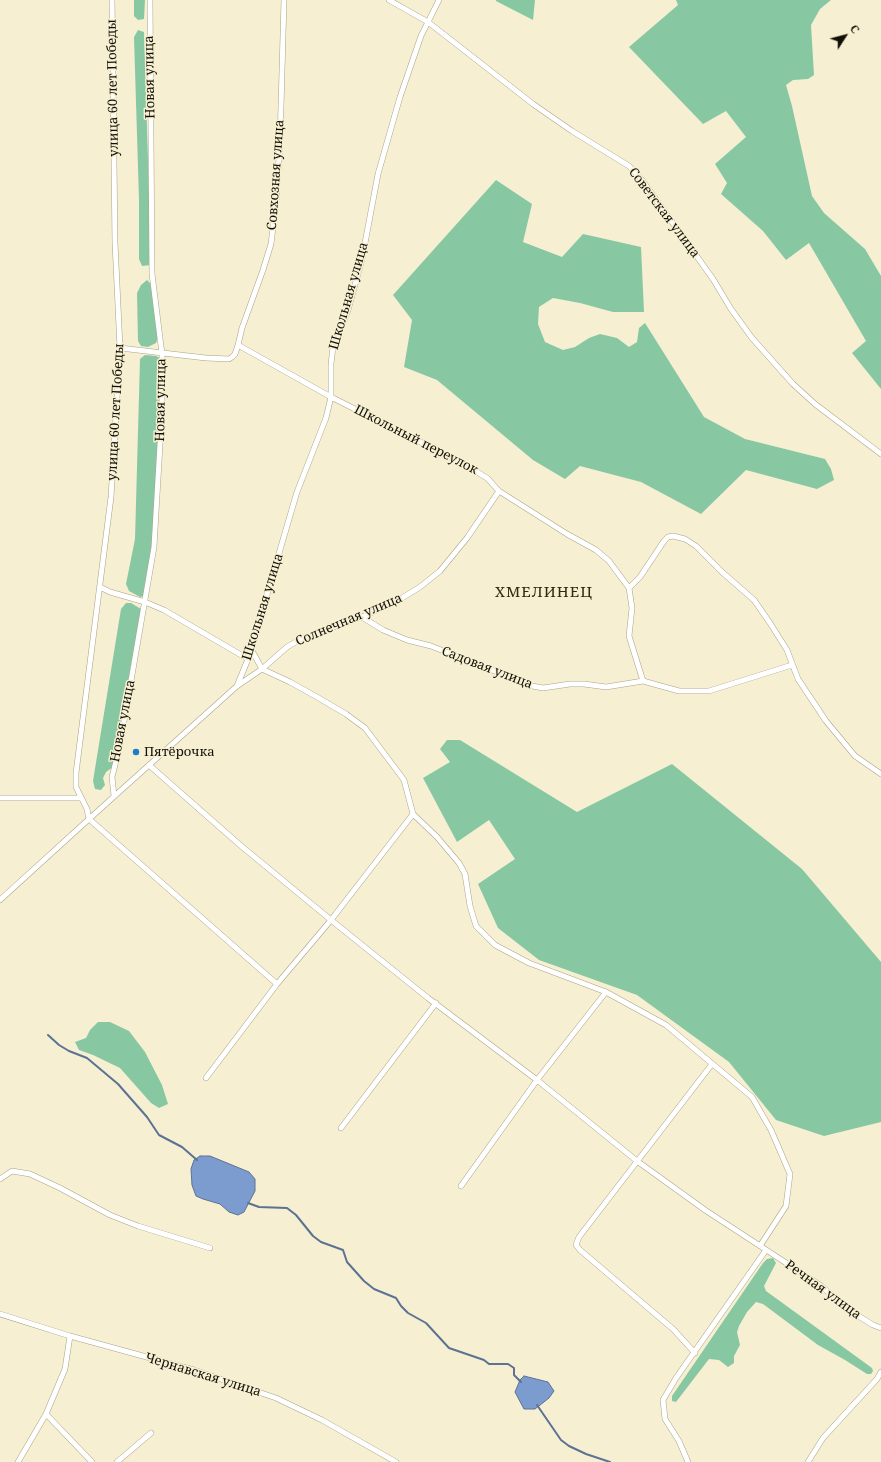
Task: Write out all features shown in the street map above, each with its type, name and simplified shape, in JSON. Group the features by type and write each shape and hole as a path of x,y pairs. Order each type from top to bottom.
{"street":[{"name":"улица 60 лет Победы","path":"89,819 87,809 76,787 76,773 111,497 120,348 115,235 112,0"},
{"name":"Новая улица","path":"114,796 112,777 120,745 154,547 162,410 162,354 152,274 150,0"},
{"name":"Совхозная улица","path":"238,345 242,328 271,244 276,202 280,142 284,0"},
{"name":"Советская улица","path":"389,0 428,22 534,104 572,131 629,166 642,180 704,266 731,309 752,338 793,384 815,404 881,454"},
{"name":"Школьная улица","path":"237,686 248,659 297,492 326,418 331,397 331,364 333,347 348,310 362,259 378,174 400,97 421,36 439,0"},
{"path":"120,348 162,354 229,359 235,354 238,345"},
{"name":"Школьный переулок","path":"238,345 331,397 462,463 487,478 499,491 567,534 596,550 609,561 629,588 632,608 629,636 643,681"},
{"name":"Солнечная улица","path":"0,900 237,686 262,669 287,648 301,639 362,617 420,588 440,571 467,538 499,491"},
{"path":"629,588 640,577 668,537 673,536 685,538 696,546 722,572 754,600 787,650 798,679 840,739 855,756 881,774"},
{"path":"100,587 110,592 145,602 164,610 248,659"},
{"name":"Садовая улица","path":"362,617 383,630 406,640 431,646 532,686 543,688 570,684 584,684 606,687 643,681"},
{"path":"251,649 262,669 317,697 346,714 365,728 404,780 413,814 437,837 459,863 465,874 470,906 476,926 495,945 529,963 606,992 666,1025 752,1097 770,1130 790,1174 786,1206 760,1246"},
{"path":"643,681 678,691 709,691 792,665"},
{"name":"Речная улица","path":"149,765 240,845 331,920 537,1080 637,1161 705,1210 820,1284 852,1312 873,1325 881,1328"},
{"path":"0,798 81,798"},
{"path":"206,1078 277,984 331,920 413,814"},
{"path":"89,819 277,984"},
{"path":"461,1186 537,1080 606,992"},
{"path":"341,1128 436,1003"},
{"path":"695,1353 673,1329 580,1250 576,1244 579,1236 712,1064"},
{"path":"0,1179 12,1171 30,1174 110,1215 138,1226 210,1248"},
{"path":"688,1462 680,1441 665,1419 663,1400 676,1378 766,1250"},
{"name":"Чернавская улица","path":"0,1314 70,1336 194,1370 276,1398 322,1420 396,1462"},
{"path":"18,1462 46,1414 65,1369 70,1336"},
{"path":"808,1462 823,1438 881,1372"},
{"path":"46,1414 92,1462"},
{"path":"117,1462 151,1433"}],"green space":[{"path":"134,0 145,0 144,19 138,20 134,16"},
{"path":"535,0 533,20 496,1"},
{"path":"676,0 831,0 820,9 811,25 814,75 808,79 793,80 786,85 812,196 824,213 865,249 881,276 881,389 852,353 866,341 809,243 786,260 763,231 721,194 727,183 715,164 746,137 726,111 703,124 629,47 678,5"},
{"path":"138,30 144,32 151,256 151,265 142,266 139,259 139,200 134,37"},
{"path":"496,180 532,204 523,242 562,257 583,234 641,247 644,312 613,312 580,303 553,298 539,307 538,324 545,342 563,350 575,347 589,338 600,334 617,338 629,347 637,342 639,328 645,323 704,417 745,439 825,459 831,469 834,480 817,489 746,470 701,514 641,482 580,466 565,479 533,460 437,380 404,367 412,320 393,295"},
{"path":"147,280 151,284 158,337 156,343 148,347 141,346 138,341 137,293 141,285"},
{"path":"145,355 160,358 160,407 153,545 144,596 140,597 129,591 126,584 135,539 140,359"},
{"path":"126,603 131,603 141,609 113,767 106,772 103,778 105,785 101,790 95,789 93,781 121,609"},
{"path":"447,740 460,740 577,812 672,764 802,869 881,962 881,1122 824,1136 776,1120 729,1062 637,995 539,960 498,928 478,884 515,859 489,820 457,842 423,778 450,762 440,749"},
{"path":"98,1022 110,1022 129,1031 145,1052 162,1085 168,1104 159,1108 151,1103 120,1068 79,1050 75,1042 86,1038 90,1030"},
{"path":"773,1258 776,1263 764,1286 766,1291 872,1368 873,1371 871,1374 867,1374 818,1345 763,1304 756,1302 747,1312 739,1326 737,1332 740,1345 734,1356 734,1363 728,1367 719,1360 709,1359 676,1402 672,1401 672,1396 763,1263 767,1259"}],"water":[{"path":"200,1156 210,1156 249,1172 255,1179 255,1191 244,1212 238,1215 229,1212 220,1204 196,1196 192,1185 191,1169 194,1160"},
{"path":"524,1376 548,1382 554,1391 549,1398 535,1409 524,1409 515,1392 520,1380"}],"waterway":[{"path":"48,1035 59,1045 69,1051 87,1058 118,1084 147,1117 159,1135 182,1147 197,1160"},
{"path":"248,1203 259,1207 287,1208 296,1215 313,1236 321,1242 343,1250 347,1262 364,1281 374,1289 396,1298 408,1313 426,1323 449,1348 484,1360 489,1364 508,1364 514,1368 514,1375 521,1382"},
{"path":"537,1405 561,1440 569,1446 586,1454 610,1462"}],"place":[{"name":"Пятёрочка","path":"136,752"}],"district":[{"name":"ХМЕЛИНЕЦ","path":"544,593"}]}
